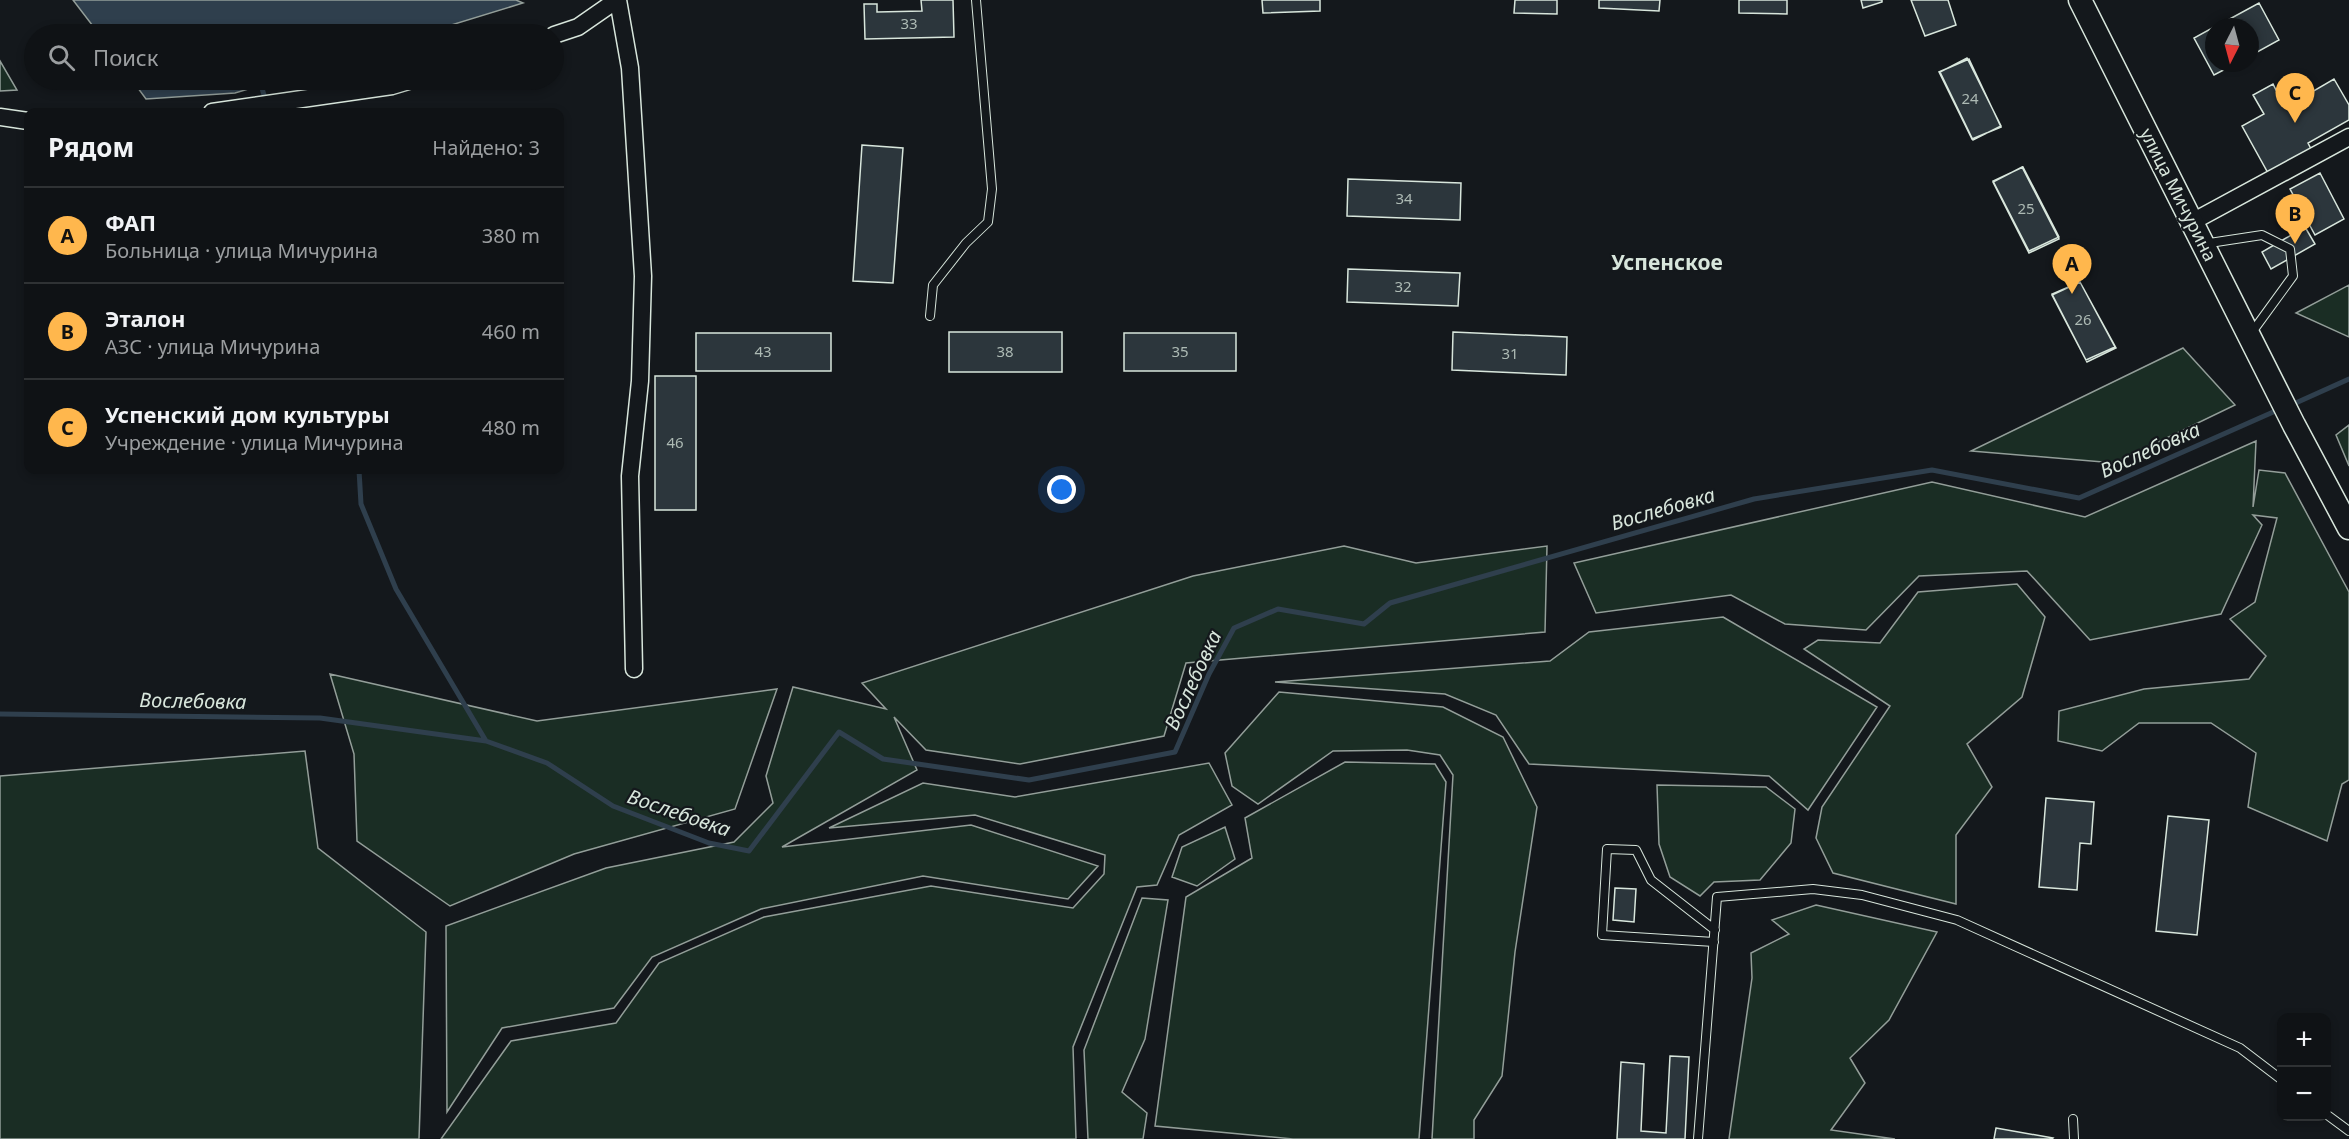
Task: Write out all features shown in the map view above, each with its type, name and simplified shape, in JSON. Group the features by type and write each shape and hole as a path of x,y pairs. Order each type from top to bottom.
{"main road":[{"name":"улица Мичурина","path":"2080,0 2276,390 2349,528"}],"street":[{"path":"564,32 578,27 617,0 630,68 643,276 640,381 630,476 634,669"},
{"path":"240,108 364,90"},
{"path":"0,117 24,120"},
{"path":"2192,222 2349,137"}],"lane":[{"path":"930,316 933,285 966,243 988,222 992,189 976,0"},
{"path":"2203,244 2262,235 2290,249 2293,276 2249,337"},
{"path":"1713,942 1602,935 1607,849 1636,850 1651,880 1714,930"},
{"path":"1698,1139 1717,897 1813,889 1862,895 1957,920 2240,1048 2277,1076"},
{"path":"2331,1118 2349,1131"},
{"path":"2073,1119 2074,1139"}],"green space":[{"path":"0,61 17,90 0,91"},
{"path":"2349,285 2349,337 2296,313"},
{"path":"2183,348 2235,405 2115,463 1971,451"},
{"path":"2349,425 2349,466 2336,435"},
{"path":"2256,441 2253,507 2259,470 2285,473 2349,592 2349,780 2342,784 2327,841 2248,807 2256,753 2211,723 2139,723 2102,751 2058,741 2059,711 2144,689 2249,679 2266,656 2230,619 2255,602 2277,518 2253,515 2262,525 2221,614 2090,640 2027,571 1919,576 1866,630 1785,624 1731,595 1596,613 1574,563 1932,482 2085,517"},
{"path":"1344,546 1416,563 1547,546 1545,632 1186,663 1164,736 1020,764 926,750 894,717 917,770 782,847 971,825 1098,866 1068,899 923,876 761,909 652,957 614,1008 502,1028 447,1112 446,926 606,868 734,842 773,803 766,776 793,687 886,709 862,683 1193,576"},
{"path":"2017,584 2045,617 2022,697 1967,744 1992,787 1956,835 1956,904 1833,873 1816,838 1822,807 1890,706 1804,649 1818,640 1880,643 1918,592"},
{"path":"1723,617 1877,707 1808,810 1769,776 1529,764 1496,715 1445,694 1275,682 1550,661 1589,632"},
{"path":"330,674 537,721 777,689 735,809 574,854 450,906 357,841 354,754"},
{"path":"1279,692 1443,707 1503,737 1537,807 1515,952 1502,1076 1474,1120 1474,1139 1432,1139 1453,775 1440,755 1407,750 1333,751 1258,804 1232,786 1225,753"},
{"path":"305,751 318,848 426,932 419,1139 0,1139 0,776"},
{"path":"1345,762 1435,764 1446,782 1419,1139 1293,1139 1155,1126 1186,897 1252,858 1245,818"},
{"path":"1209,763 1232,805 1179,835 1157,885 1137,887 1073,1047 1076,1139 441,1139 511,1041 616,1023 659,963 764,917 931,886 1073,908 1104,874 1105,855 975,815 829,828 923,783 1015,797"},
{"path":"1657,785 1766,787 1795,809 1791,843 1760,880 1714,882 1700,896 1670,877 1659,844"},
{"path":"1225,827 1235,859 1197,886 1172,877 1182,847"},
{"path":"1142,898 1168,900 1145,1039 1122,1092 1147,1113 1143,1139 1088,1139 1084,1050"},
{"path":"1816,905 1937,932 1889,1020 1850,1058 1865,1083 1831,1130 1895,1139 1729,1139 1752,978 1751,953 1789,934 1772,920"}],"water":[{"path":"73,0 516,0 523,3 455,24 91,24"},
{"path":"139,90 245,90 235,93 146,99"}],"building":[{"path":"921,0 953,0 954,37 865,39 864,4 877,4 877,12 922,11"},
{"path":"1262,0 1320,0 1320,11 1263,13"},
{"path":"1515,0 1557,0 1557,14 1514,13"},
{"path":"1599,0 1660,0 1659,11 1599,8"},
{"path":"1739,0 1787,0 1787,14 1739,13"},
{"path":"1861,0 1882,0 1882,2 1863,8"},
{"path":"1911,0 1948,0 1956,25 1925,36"},
{"path":"2259,3 2279,40 2259,51 2259,18 2232,18"},
{"path":"2205,32 2205,58 2194,38"},
{"path":"1967,58 2001,126 1973,140 1940,72"},
{"path":"1969,59 2001,127 1972,139 1939,72"},
{"path":"2334,79 2349,105 2349,120 2308,143 2311,149 2268,173 2242,126 2264,114 2253,95 2273,84 2277,92 2286,87 2291,94 2308,85 2312,92"},
{"path":"862,145 903,148 893,283 853,281"},
{"path":"2022,167 2059,239 2029,253 1993,182"},
{"path":"2023,167 2059,237 2029,251 1993,181"},
{"path":"2320,173 2344,219 2315,235 2290,189"},
{"path":"1348,179 1461,183 1460,220 1347,216"},
{"path":"2305,227 2315,244 2271,269 2262,252"},
{"path":"1348,269 1460,273 1458,306 1347,302"},
{"path":"2080,282 2115,347 2086,360 2052,294"},
{"path":"2080,282 2116,348 2087,362 2052,295"},
{"path":"949,332 1062,332 1062,372 949,372"},
{"path":"1453,332 1567,337 1566,375 1452,370"},
{"path":"696,333 831,333 831,371 696,371"},
{"path":"1124,333 1236,333 1236,371 1124,371"},
{"path":"655,376 696,376 696,510 655,510"},
{"path":"2046,798 2094,802 2091,844 2080,843 2077,890 2039,887"},
{"path":"2168,816 2209,820 2197,935 2156,931"},
{"path":"1615,888 1636,889 1634,922 1613,920"},
{"path":"1670,1056 1689,1057 1685,1139 1617,1139 1621,1062 1644,1064 1641,1131 1666,1133"},
{"path":"1996,1128 2053,1138 1994,1139"}],"waterway":[{"path":"262,90 268,108"},
{"name":"Вослебовка","path":"2289,406 2349,379"},
{"name":"Вослебовка","path":"0,714 320,718 486,741 547,763 613,806 709,843 749,851 839,732 883,759 1029,780 1175,752 1209,674 1234,628 1278,609 1364,624 1390,603 1754,499 1932,470 2079,498 2280,409"},
{"path":"359,474 361,504 396,589 486,741"}],"place":[{"name":"Успенский дом культуры","path":"2295,123"},
{"name":"Эталон","path":"2295,244"},
{"name":"ФАП","path":"2072,294"}],"district":[{"name":"Успенское","path":"1667,263"}]}
